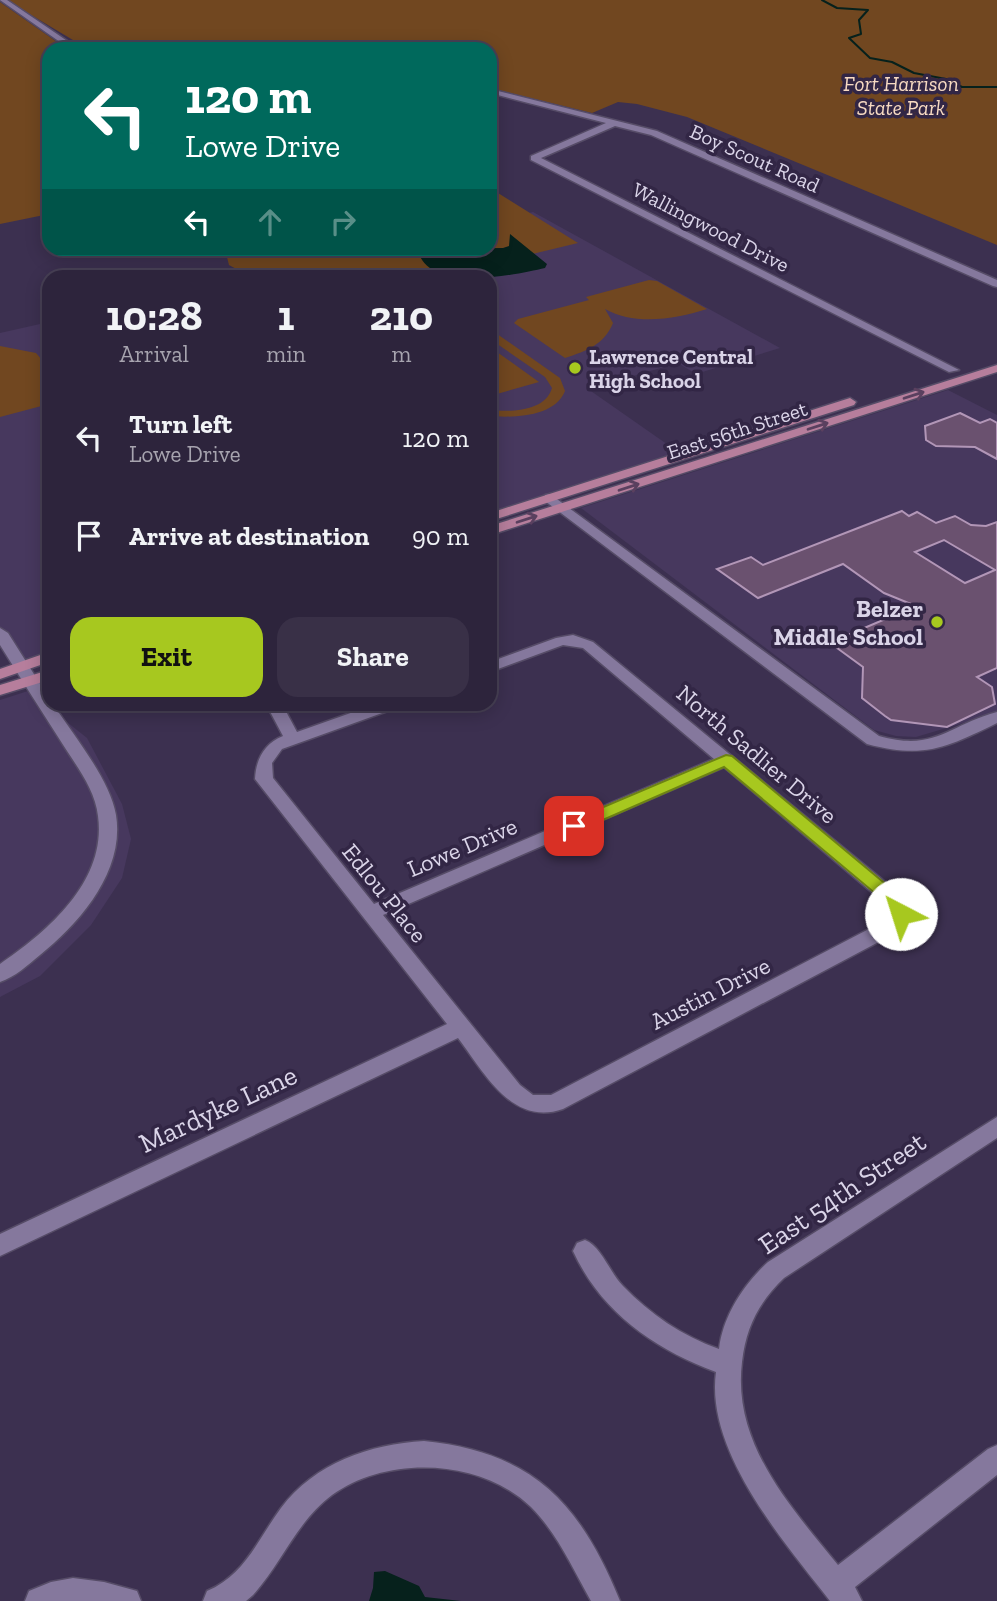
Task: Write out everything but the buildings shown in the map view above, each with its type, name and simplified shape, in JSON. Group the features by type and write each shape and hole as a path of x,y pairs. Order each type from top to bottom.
{"main road":[{"name":"East 56th Street","path":"497,515 997,356"},
{"name":"East 56th Street","path":"497,529 997,368"},
{"path":"0,674 32,674"},
{"path":"0,690 32,674"}],"street":[{"path":"3,0 65,42"},
{"name":"Boy Scout Road","path":"497,94 616,122 668,139 997,284"},
{"name":"Wallingwood Drive","path":"616,122 534,158 953,370"},
{"path":"835,407 849,416"},
{"path":"550,498 873,740 905,747 937,745 997,717"},
{"path":"0,633 42,691"},
{"name":"North Sadlier Drive","path":"497,664 561,641 573,640 588,645 894,900 901,914"},
{"path":"0,974 39,947 69,917 91,886 106,846 107,817 100,791 54,711"},
{"path":"278,711 293,739 371,711"},
{"name":"Edlou Place","path":"293,739 276,745 266,757 262,770 265,783 512,1091 522,1100 536,1105"},
{"name":"Lowe Drive","path":"371,913 726,760"},
{"name":"Austin Drive","path":"536,1105 555,1103 896,926 901,914"},
{"name":"Mardyke Lane","path":"0,1245 461,1027"},
{"name":"East 54th Street","path":"842,1593 760,1486 748,1465 731,1414 727,1383 735,1328 757,1289 776,1270 997,1126"},
{"path":"585,1251 610,1289 645,1322 680,1345 728,1365"},
{"path":"217,1601 233,1593 260,1566 295,1513 325,1483 371,1460 424,1453 445,1454 485,1465 533,1491 551,1510 607,1601"},
{"path":"842,1593 997,1458"},
{"path":"39,1601 52,1596 85,1591 127,1601"}],"shaded area":[{"name":"Lawrence Central High School","path":"533,212 780,348 696,374 678,363 588,389 684,456 497,515 497,270 275,270 339,256 497,256 497,220"},
{"path":"510,234 547,264 545,268 497,277 497,270 434,270 427,266 420,256 497,256 497,248 509,246"},
{"path":"42,324 42,660 22,666 0,633 0,333"},
{"path":"948,390 997,415 997,713 916,737 896,736 874,730 581,508"},
{"path":"28,691 42,702 42,711 53,711 87,738 122,804 131,839 122,878 91,925 40,976 0,997 0,700"},
{"path":"385,1571 419,1586 425,1597 461,1601 369,1601 374,1572"}],"green space":[{"name":"Fort Harrison State Park","path":"6,0 997,0 997,245 687,117 618,102 592,113 497,90 497,42 76,42"},
{"path":"0,2 57,42 42,42 42,215 0,224"},
{"path":"497,192 578,243 466,270 238,270 229,265 227,257 497,256"},
{"path":"649,280 657,281 707,309 682,316 642,319 629,318 605,309 613,323 605,337 587,350 565,358 514,323 518,319 589,300 586,297"},
{"path":"497,334 560,378 565,391 560,400 543,411 510,417 497,416 497,410 526,409 542,402 552,388 545,377 497,344"},
{"path":"0,346 36,353 42,360 42,406 0,417"},
{"path":"497,352 539,382 497,394"}],"waterway":[{"path":"822,0 837,8 868,10 859,20 861,34 849,38 870,58 892,62 914,73 946,79 962,87 997,87"}],"place":[{"name":"Lawrence Central High School","path":"575,368"},
{"name":"Belzer Middle School","path":"937,622"}],"route":[{"path":"574,826 726,760 894,900 901,914"}]}
